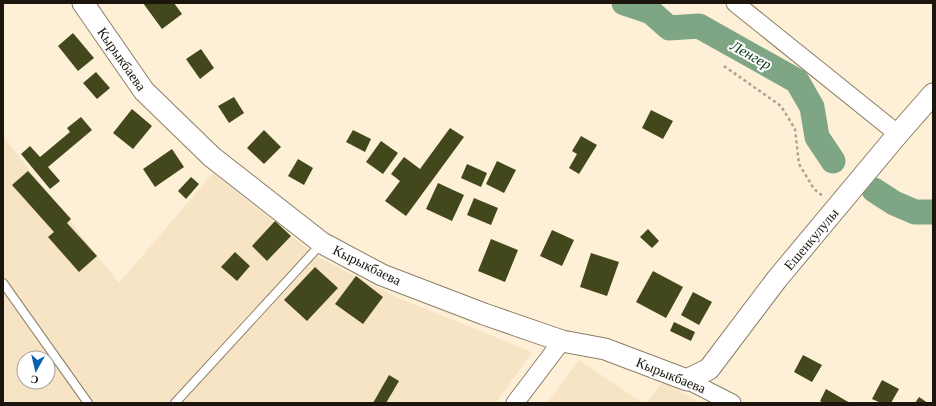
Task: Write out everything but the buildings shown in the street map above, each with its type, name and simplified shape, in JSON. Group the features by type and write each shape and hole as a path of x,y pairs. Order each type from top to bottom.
{"street":[{"name":"Кырыкбаева","path":"83,3 144,91 212,157 322,243 382,276 562,341 604,349 688,380 732,403"},
{"path":"735,3 898,134"},
{"name":"Ешенкулулы","path":"688,380 709,369 777,279 933,94"},
{"path":"515,403 562,341"}],"lane":[{"path":"175,403 322,243"},
{"path":"3,283 88,403"}],"path":[{"path":"724,66 781,106 795,129 799,164 814,189 836,208"}],"shaded area":[{"path":"3,136 119,283 213,173 318,257 396,297 532,352 496,403 3,403"},
{"path":"579,360 643,403 547,403"},
{"path":"663,382 701,403 646,403"}],"waterway":[{"name":"Ленгер","path":"624,3 651,12 669,28 699,26 797,81 812,107 817,137 833,161"},
{"name":"Ленгер","path":"874,190 894,203 915,212 933,212"}]}
